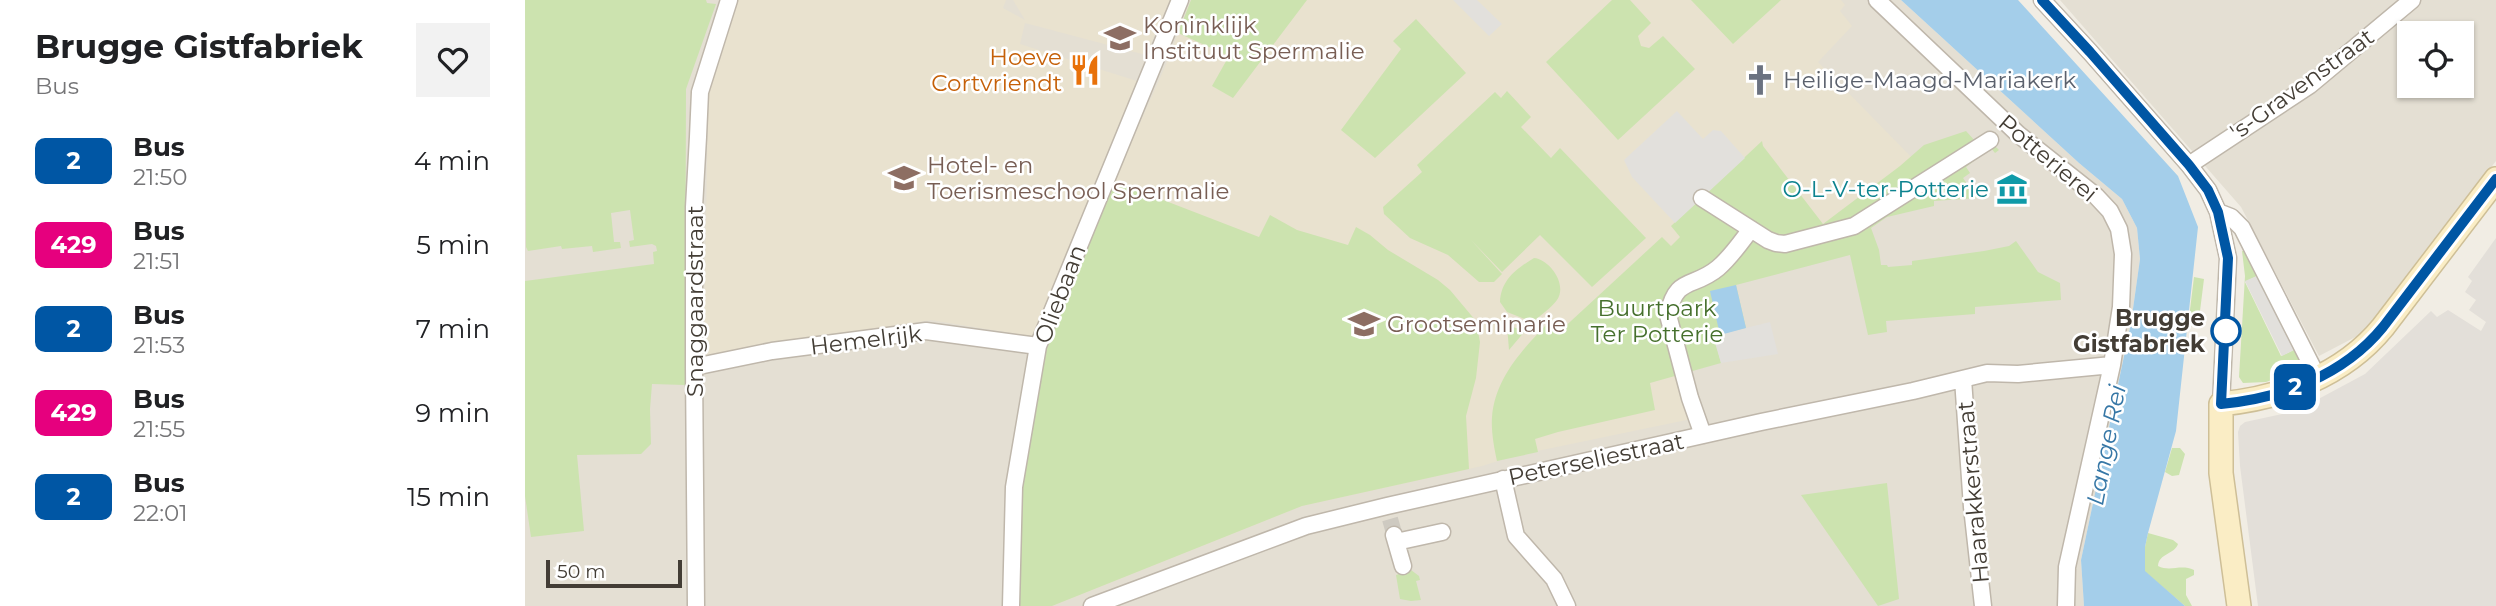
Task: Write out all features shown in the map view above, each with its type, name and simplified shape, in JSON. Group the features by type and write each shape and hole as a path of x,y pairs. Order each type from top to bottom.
{"street":[{"name":"Snaggaardstraat","path":"696,606 694,207 701,92 729,0"},
{"name":"Oliebaan","path":"1011,606 1014,487 1038,346 1180,0"},
{"name":"Potterierei","path":"1877,0 2013,130 2096,196 2110,211 2119,229 2123,254 2121,307 2112,365 2067,567 2066,606"},
{"path":"2042,0 2189,165 2208,190 2218,212 2228,258 2221,404 2221,473 2239,606"},
{"name":"'s-Gravenstraat","path":"2189,165 2310,85 2412,0"},
{"path":"1702,198 1776,243 1785,244 1854,226 1990,140"},
{"path":"2221,404 2280,394 2318,378 2364,348 2496,179"},
{"path":"2218,212 2231,217 2242,228 2318,378"},
{"path":"1703,435 1668,316 1671,303 1681,286 1717,269 1751,229"},
{"name":"Hemelrijk","path":"694,367 772,351 926,331 1038,346"},
{"name":"Peterseliestraat","path":"1092,606 1306,526 1392,525 1503,479 1987,373 2018,374 2112,365"},
{"name":"Haarakkerstraat","path":"1963,379 1972,507 1983,606"},
{"path":"1503,479 1516,536 1554,579 1567,606"},
{"path":"1403,566 1392,525 1442,531"}],"shaded area":[{"path":"525,0 1901,0 2122,199 2137,228 2140,259 2131,323 2081,560 2084,606 525,606"},
{"name":"Hotel- en Toerismeschool Spermalie","path":"735,0 1006,0 1003,8 1025,20 1013,0 1170,0 1146,55 1025,23 1020,44 1140,82 1034,337 931,320 704,356 708,97"},
{"name":"Grootseminarie","path":"1191,0 1841,0 1845,5 1840,11 1852,26 1818,62 1923,169 1858,232 1668,301 1696,418 1513,456 1482,466 1302,506 1052,606 1019,606 1022,491 1114,181 1165,67"},
{"path":"1453,0 1477,0 1502,24 1489,36"},
{"path":"2060,0 2496,0 2496,161 2363,333 2319,356 2241,207"},
{"path":"1677,111 1703,139 1713,130 1721,131 1745,158 1675,223 1632,177 1624,160"},
{"path":"2496,238 2496,606 2258,606 2240,466 2240,426 2245,422 2296,411 2365,374 2431,311 2437,317 2448,310 2481,331 2486,322 2469,310 2476,300 2465,292 2472,281 2468,277"},
{"path":"2259,275 2298,348 2282,356 2245,281"},
{"path":"1770,322 1778,354 1721,363 1713,336"}],"green space":[{"path":"525,0 706,0 707,3 716,4 686,89 685,385 652,384 651,444 641,454 577,455 584,531 531,537 525,496 525,281 654,264 653,252 657,251 652,244 630,247 629,241 634,240 630,210 611,213 614,242 620,242 621,248 593,252 592,246 562,249 561,246 528,251"},
{"path":"1191,0 1307,0 1233,98 1212,86 1229,56 1178,33"},
{"path":"1612,0 1630,0 1651,23 1638,36 1641,46 1649,48 1663,36 1695,69 1618,140 1546,62"},
{"path":"1691,0 1781,0 1733,44"},
{"path":"1416,19 1466,73 1375,158 1341,130 1401,49 1393,41"},
{"path":"1507,91 1531,117 1521,127 1551,158 1560,148 1646,238 1592,287 1540,235 1502,272 1471,240 1502,274 1494,282 1479,282 1448,255 1410,238 1384,214 1383,207 1422,172 1417,165 1495,92 1501,98"},
{"name":"Buurtpark Ter Potterie","path":"1966,131 1976,142 1986,137 1999,150 1995,153 1991,148 1966,167 1970,173 1963,178 1977,198 1934,201 1934,206 1887,217 1871,228 1881,265 1912,265 1912,261 1984,251 2009,246 2016,241 2038,272 2060,283 2061,300 1975,307 1975,314 1886,321 1887,332 1868,335 1850,255 1736,285 1746,328 1714,336 1721,363 1650,383 1655,410 1535,439 1538,452 1497,461 1492,428 1494,403 1504,377 1520,354 1548,323 1558,333 1662,237 1671,246 1680,237 1671,226 1762,141 1763,146 1823,224 1924,145"},
{"path":"1114,181 1259,237 1270,215 1297,230 1348,245 1356,227 1438,280 1476,321 1480,342 1476,378 1466,416 1469,469 1302,506 1052,606 1019,606 1022,491 1043,352"},
{"path":"2246,250 2259,275 2245,282 2281,356 2298,348 2308,367 2266,382 2243,383 2239,377 2245,276 2242,251"},
{"path":"1534,258 1540,259 1555,273 1559,280 1560,294 1549,309 1532,322 1507,312 1500,302 1506,281"},
{"path":"2194,277 2204,279 2198,327 2188,326"},
{"path":"1507,325 1525,331 1509,350"},
{"path":"2172,448 2180,448 2185,454 2179,475 2172,476 2165,472"},
{"path":"1887,483 1899,599 1878,606 1801,495"},
{"path":"2148,533 2178,544 2161,559 2158,566 2194,570 2194,575 2186,579 2186,595 2192,606 2185,606 2145,572"},
{"path":"1411,570 1419,576 1420,580 1416,581 1421,600 1400,599 1396,575"}],"water":[{"name":"Lange Rei","path":"1901,0 2018,0 2178,176 2198,227 2176,431 2148,533 2145,571 2185,606 2084,606 2081,560 2131,323 2140,259 2137,228 2122,199"},
{"path":"1736,285 1746,328 1720,335 1710,291"}],"tunnel":[{"path":"1390,519 1394,533"}],"bus line":[{"name":"2","path":"2042,0 2189,165 2208,190 2218,212 2228,258 2221,404 2280,394 2318,378 2364,348 2496,179"}],"place":[{"name":"Koninklijk Instituut Spermalie","path":"1120,38"},
{"name":"Hoeve Cortvriendt","path":"1085,70"},
{"name":"Heilige-Maagd-Mariakerk","path":"1760,80"},
{"name":"Hotel- en Toerismeschool Spermalie","path":"904,178"},
{"name":"O-L-V-ter-Potterie","path":"2012,189"},
{"name":"Grootseminarie","path":"1364,324"},
{"name":"Brugge Gistfabriek","path":"2226,331"}]}
